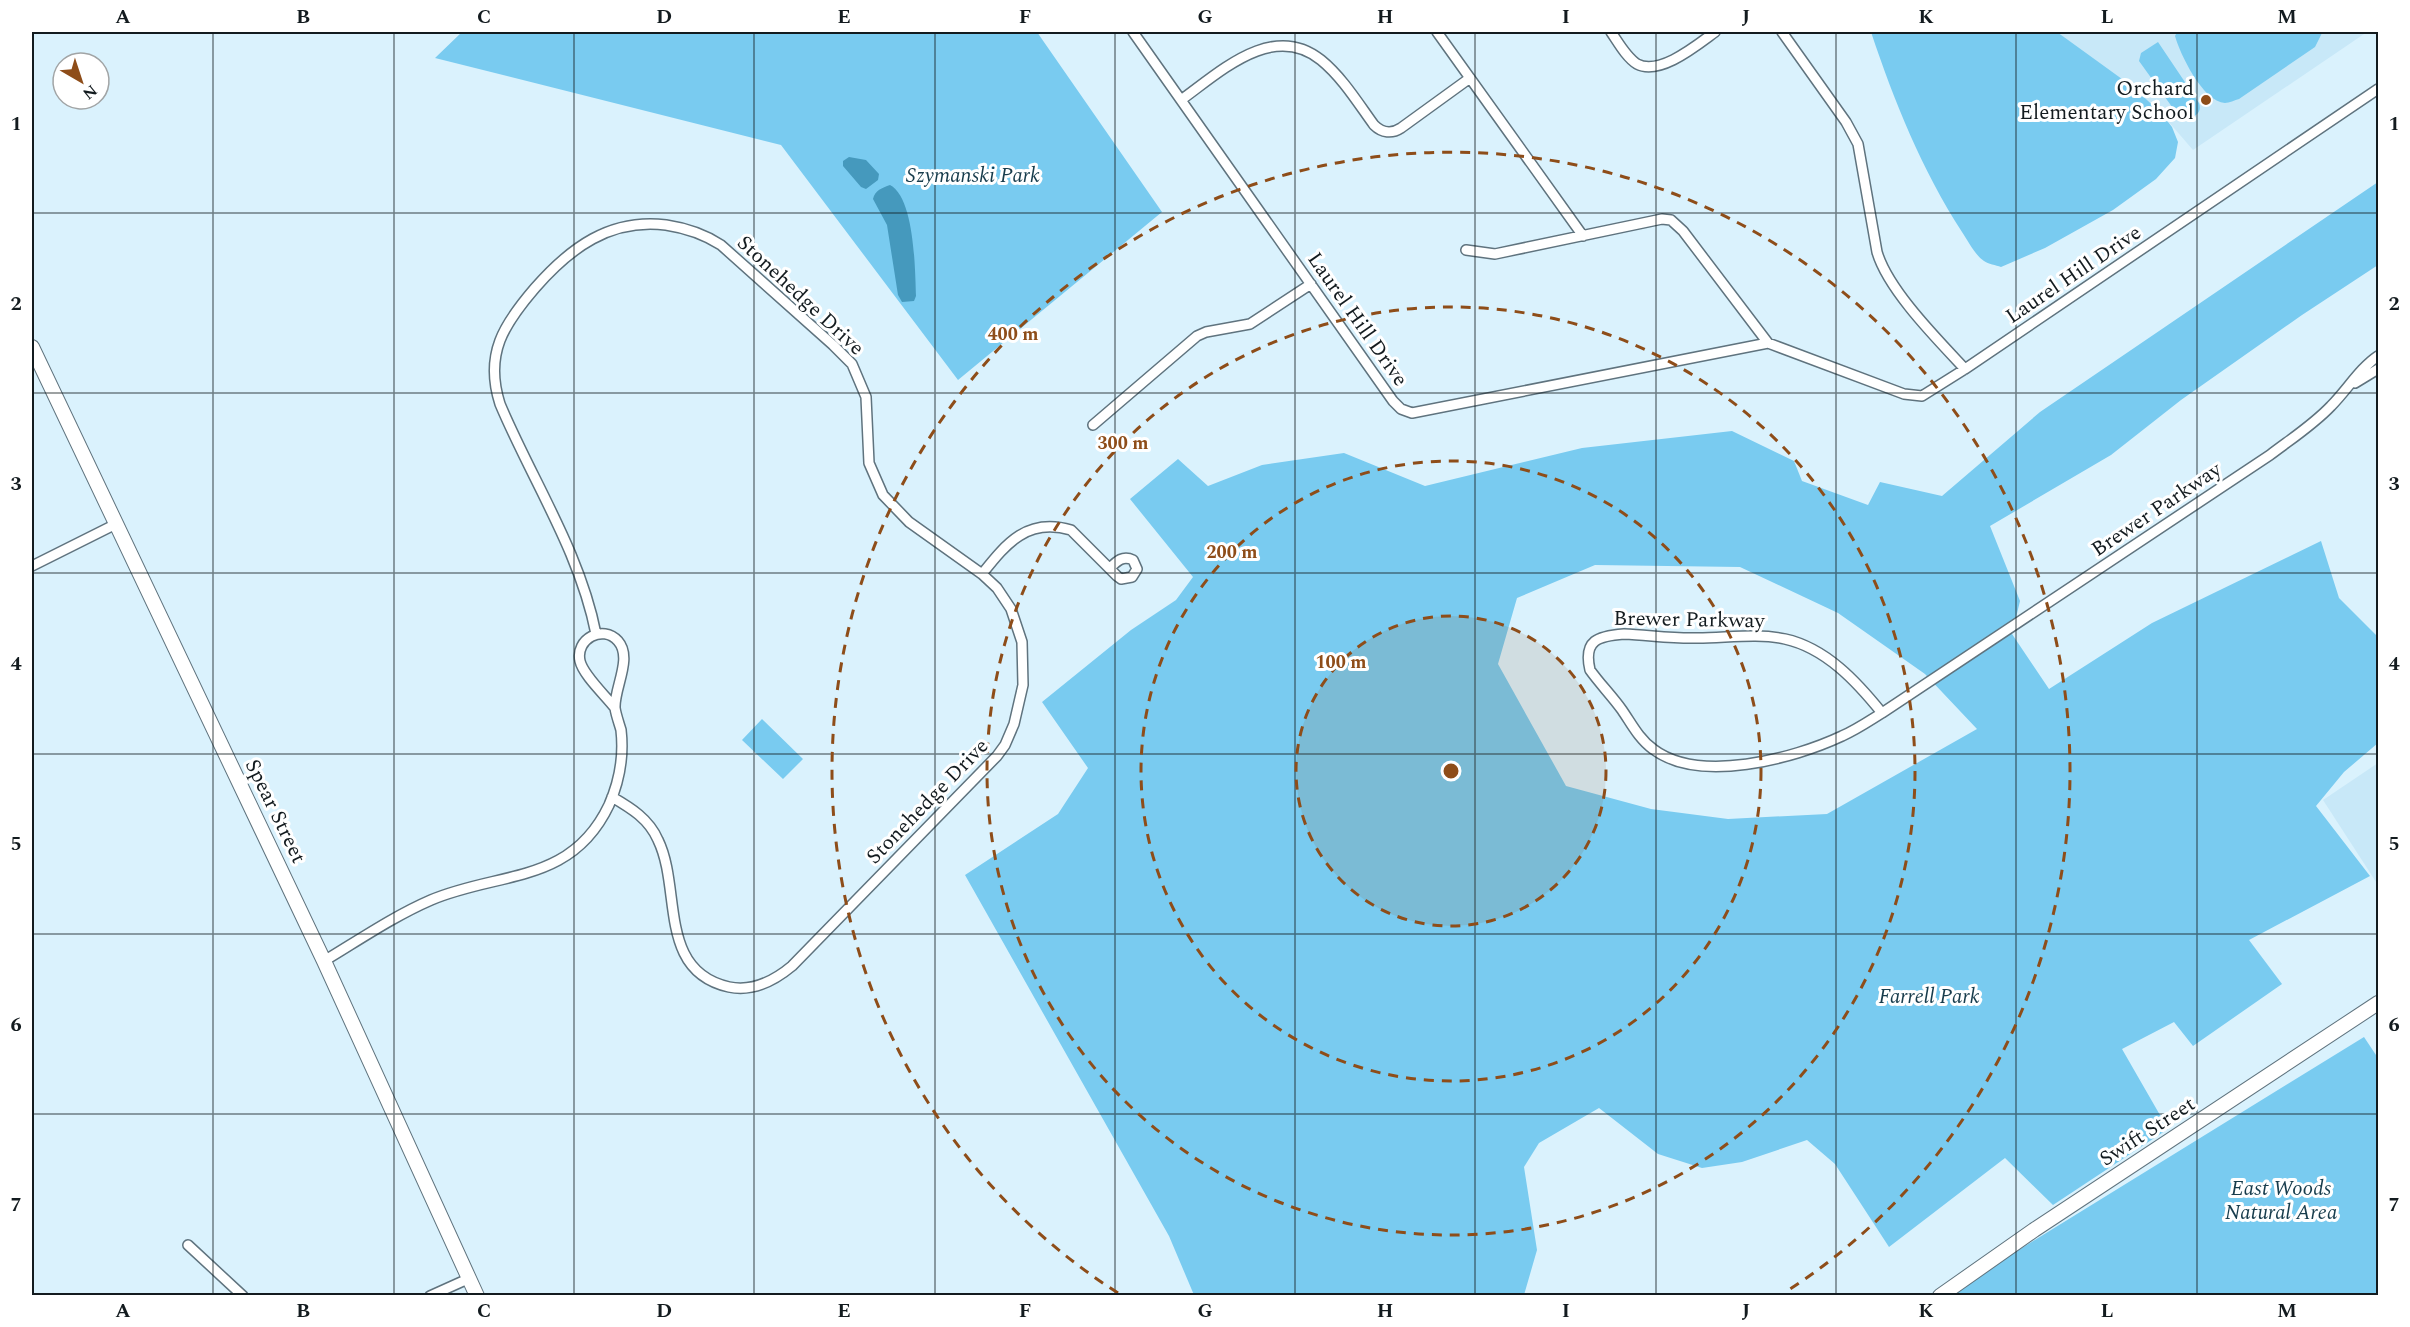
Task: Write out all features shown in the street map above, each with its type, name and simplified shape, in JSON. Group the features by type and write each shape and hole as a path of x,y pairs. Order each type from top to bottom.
{"main road":[{"name":"Spear Street","path":"32,347 324,961 477,1296"},
{"name":"Swift Street","path":"1940,1296 2018,1240 2379,1003"}],"street":[{"name":"Laurel Hill Drive","path":"1134,32 1393,401 1401,409 1412,413 1767,343 1917,396 1929,393 2379,89"},
{"path":"1437,32 1583,236"},
{"path":"1611,32 1628,56 1637,64 1646,67 1660,66 1696,46 1715,32"},
{"path":"1782,32 1846,122 1858,144 1877,252 1883,267 1918,317 1965,369"},
{"path":"1181,100 1249,54 1270,47 1292,47 1307,51 1321,60 1374,125 1389,132 1401,128 1470,78"},
{"path":"1466,250 1495,254 1662,219 1671,220 1683,231 1767,343"},
{"name":"Stonehedge Drive","path":"596,634 590,602 579,572 500,404 495,385 495,360 503,329 557,264 593,237 633,224 676,226 711,238 736,257 839,350 858,374 866,398 869,463 883,495 909,522 982,574 997,588 1011,609 1022,642 1022,693 1014,724 1005,745 989,765 792,966 780,976 755,986 734,987 713,981 696,969 687,958 678,939 664,854 657,837 637,813 612,797"},
{"path":"1094,425 1197,336 1206,332 1250,324 1311,284"},
{"name":"Brewer Parkway","path":"1882,713 1864,691 1827,658 1806,645 1784,638 1695,638 1624,634 1604,635 1589,647 1587,658 1590,670 1651,748 1672,761 1694,766 1725,766 1754,763 1817,747 1843,736 1882,713 2270,455 2318,419 2353,384 2366,364 2379,356"},
{"name":"Brewer Parkway","path":"2353,384 2379,369"},
{"path":"32,566 116,524"},
{"path":"982,574 1013,539 1024,532 1038,528 1071,530 1110,568"},
{"path":"324,961 432,900 458,891 530,874 554,863 588,835 601,818 612,797 623,755 620,724 615,708 583,669 579,660 584,642 596,634 614,637 622,648 623,657 615,708"},
{"path":"188,1245 243,1296"},
{"path":"430,1296 470,1278"}],"shaded area":[{"name":"Orchard Elementary School","path":"2057,32 2367,32 2193,150 2161,113"},
{"path":"849,157 866,160 879,174 878,180 866,189 861,187 843,166 843,161"},
{"path":"890,185 898,192 909,219 915,270 916,296 914,301 902,302 898,295 887,225 873,199 877,191"},
{"path":"2378,763 2378,885 2323,800"}],"green space":[{"name":"Szymanski Park","path":"462,32 1037,32 1162,212 958,380 781,145 435,58"},
{"path":"1871,32 2057,32 2133,87 2161,113 2172,127 2178,142 2175,158 2156,179 2113,210 2045,248 2001,267 1988,263 1969,244 1934,184 1899,109"},
{"path":"2177,32 2322,33 2315,47 2239,99 2225,103 2209,95 2194,76 2178,44 2175,36"},
{"path":"2158,42 2199,103 2199,111 2189,119 2180,118 2139,61 2141,53"},
{"name":"Farrell Park","path":"2378,182 2378,265 2181,400 2111,455 1990,526 2020,601 2012,634 2049,689 2152,623 2321,541 2339,598 2378,637 2378,743 2344,772 2316,806 2370,876 2249,940 2282,984 2193,1046 2174,1022 2122,1049 2168,1129 2053,1205 2005,1158 1889,1247 1835,1164 1807,1140 1742,1162 1702,1168 1658,1154 1599,1108 1539,1143 1524,1167 1537,1250 1524,1295 1194,1295 1169,1236 965,875 1058,814 1088,768 1042,702 1131,630 1176,600 1193,577 1130,499 1178,459 1208,486 1262,465 1344,453 1425,486 1582,448 1732,431 1794,461 1802,481 1868,505 1880,482 1942,496 2040,412","holes":["1595,565 1740,567 1838,613 1925,674 1977,729 1827,814 1728,819 1651,809 1566,786 1498,664 1517,598"]},
{"path":"762,719 803,759 783,779 742,740"},
{"name":"East Woods Natural Area","path":"2364,1037 2378,1058 2378,1295 1951,1296 1986,1270"}],"place":[{"name":"Orchard Elementary School","path":"2206,100"}]}
